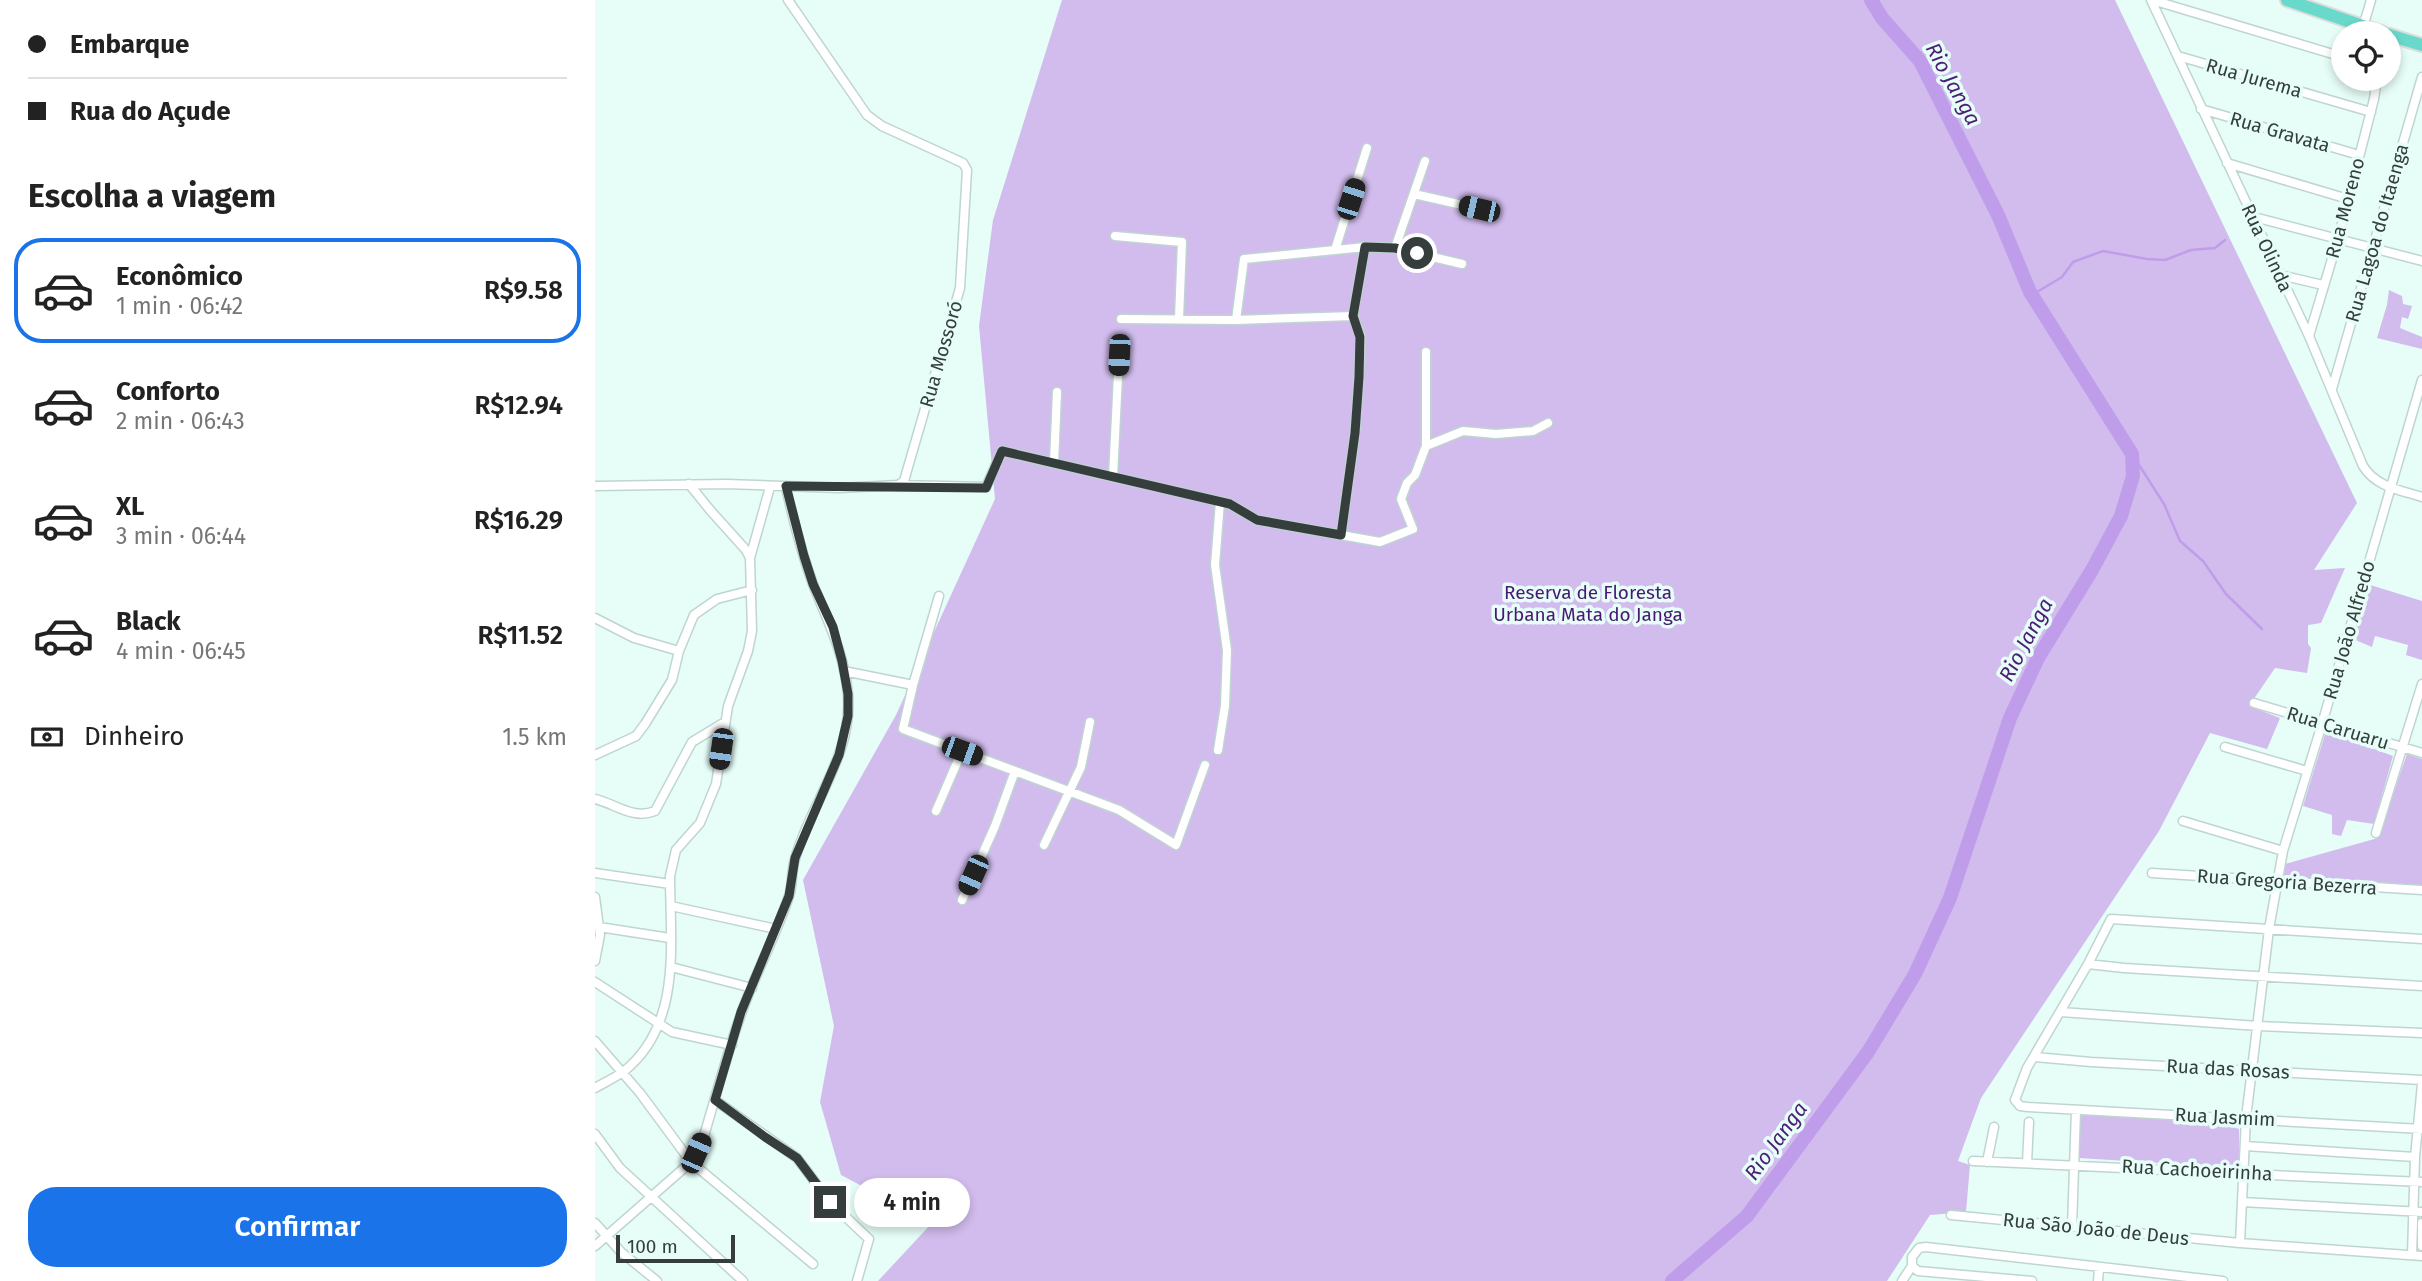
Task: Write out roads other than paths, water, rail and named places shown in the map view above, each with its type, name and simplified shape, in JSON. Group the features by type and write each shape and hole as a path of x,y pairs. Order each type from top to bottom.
{"main road":[{"path":"2290,1 2346,21"},
{"path":"2401,39 2422,45"}],"street":[{"name":"Rua Mossoró","path":"788,0 867,115 882,126 963,163 967,170 960,288 906,476 902,484 898,485"},
{"path":"2151,0 2331,53"},
{"name":"Rua Olinda","path":"2151,0 2309,336 2369,475 2376,482 2390,488"},
{"path":"2365,21 2371,0"},
{"name":"Rua Jurema","path":"2178,56 2371,112"},
{"name":"Rua Lagoa do Itaenga","path":"2332,389 2422,77"},
{"name":"Rua Moreno","path":"2309,336 2338,239 2375,91"},
{"name":"Rua Gravata","path":"2201,108 2359,155"},
{"path":"1335,250 1367,148"},
{"path":"1395,248 1425,161"},
{"path":"2227,163 2348,199"},
{"path":"1414,194 1479,209"},
{"path":"2254,217 2422,261"},
{"path":"1115,236 1182,242 1179,319"},
{"path":"1341,535 1355,433 1359,377 1360,337 1353,316 1365,247"},
{"path":"1236,320 1244,258 1365,247 1395,248 1462,264"},
{"path":"2280,275 2323,285"},
{"path":"1121,319 1236,320 1353,316"},
{"path":"595,486 898,485 986,488 1002,451 1230,504 1257,520 1380,542 1413,529 1401,499 1407,483 1415,475 1426,446 1426,352"},
{"path":"1113,477 1119,355"},
{"name":"Rua João Alfredo","path":"2277,881 2283,851 2422,380"},
{"path":"1054,463 1056,392"},
{"path":"1426,446 1463,431 1496,434 1533,430 1548,423"},
{"path":"689,484 750,558"},
{"path":"595,1088 623,1072 646,1046 659,1025 668,995 671,967 672,862 676,850 700,823 716,784 725,722 750,641 750,558 770,486"},
{"path":"595,1246 691,1162 715,1100 741,1012 792,887 795,858 845,737 848,716 844,671 833,627 813,584 804,556 786,486"},
{"path":"2390,488 2422,497"},
{"path":"1218,750 1226,706 1227,650 1215,565 1220,502"},
{"path":"595,755 636,736 672,680 679,651 694,615 717,599 752,590"},
{"path":"939,596 903,729 1119,810 1175,845 1205,765"},
{"path":"595,618 634,638 679,651"},
{"path":"844,671 913,685"},
{"path":"2376,833 2422,684"},
{"name":"Rua Caruaru","path":"2254,703 2422,753"},
{"path":"595,799 640,815 655,811 692,742 725,722"},
{"path":"1044,845 1081,767 1090,722"},
{"path":"2225,747 2307,771"},
{"path":"936,811 962,751"},
{"path":"962,900 995,826 1015,771"},
{"path":"2183,821 2283,851"},
{"path":"595,873 670,884"},
{"name":"Rua Gregoria Bezerra","path":"2152,873 2422,890"},
{"path":"2240,1243 2246,1118 2277,881"},
{"path":"595,897 599,927 595,961"},
{"path":"671,906 776,929"},
{"path":"2035,1057 2111,919 2422,939"},
{"path":"599,927 670,938"},
{"path":"2088,964 2422,986"},
{"path":"671,967 752,988"},
{"path":"595,982 659,1025 693,1038 732,1045"},
{"path":"2061,1012 2258,1026 2422,1033"},
{"path":"595,1041 623,1072 691,1162 813,1264"},
{"name":"Rua das Rosas","path":"2035,1057 2422,1082"},
{"name":"Rua Jasmim","path":"2035,1057 2015,1095 2017,1104 2028,1107 2420,1128"},
{"path":"2412,1255 2418,1211 2415,1157 2420,1128 2422,1082"},
{"path":"715,1100 797,1158 830,1202 869,1239 857,1281"},
{"path":"2072,1227 2076,1110"},
{"path":"2027,1163 2029,1122"},
{"path":"1987,1162 1994,1127"},
{"path":"595,1134 620,1168 743,1281"},
{"path":"2245,1146 2415,1157"},
{"name":"Rua Cachoeirinha","path":"1973,1161 2418,1182"},
{"path":"2242,1202 2418,1211"},
{"name":"Rua São João de Deus","path":"1951,1215 2240,1243 2422,1256"},
{"path":"595,1223 621,1252 657,1281"},
{"path":"2422,1223 2422,1246"},
{"path":"1915,1268 1912,1257 1919,1248 1926,1247 2223,1281"},
{"path":"1902,1281 1915,1268"},
{"path":"1915,1268 2032,1281"},
{"path":"2098,1281 2099,1268"}],"waterway":[{"name":"Rio Janga","path":"1672,1281 1747,1216 1868,1052 1915,974 1950,898 2010,718 2038,658 2092,570 2121,516 2133,476 2132,454 2030,292 1998,215 1920,61 1882,18 1871,0"},
{"path":"2032,295 2062,277 2073,262 2103,251 2165,260 2191,250 2215,248 2225,240"},
{"path":"2132,454 2164,504 2180,541 2203,561 2226,594 2262,629"}],"park label":[{"name":"Reserva de Floresta Urbana Mata do Janga","path":"1588,603"}]}
